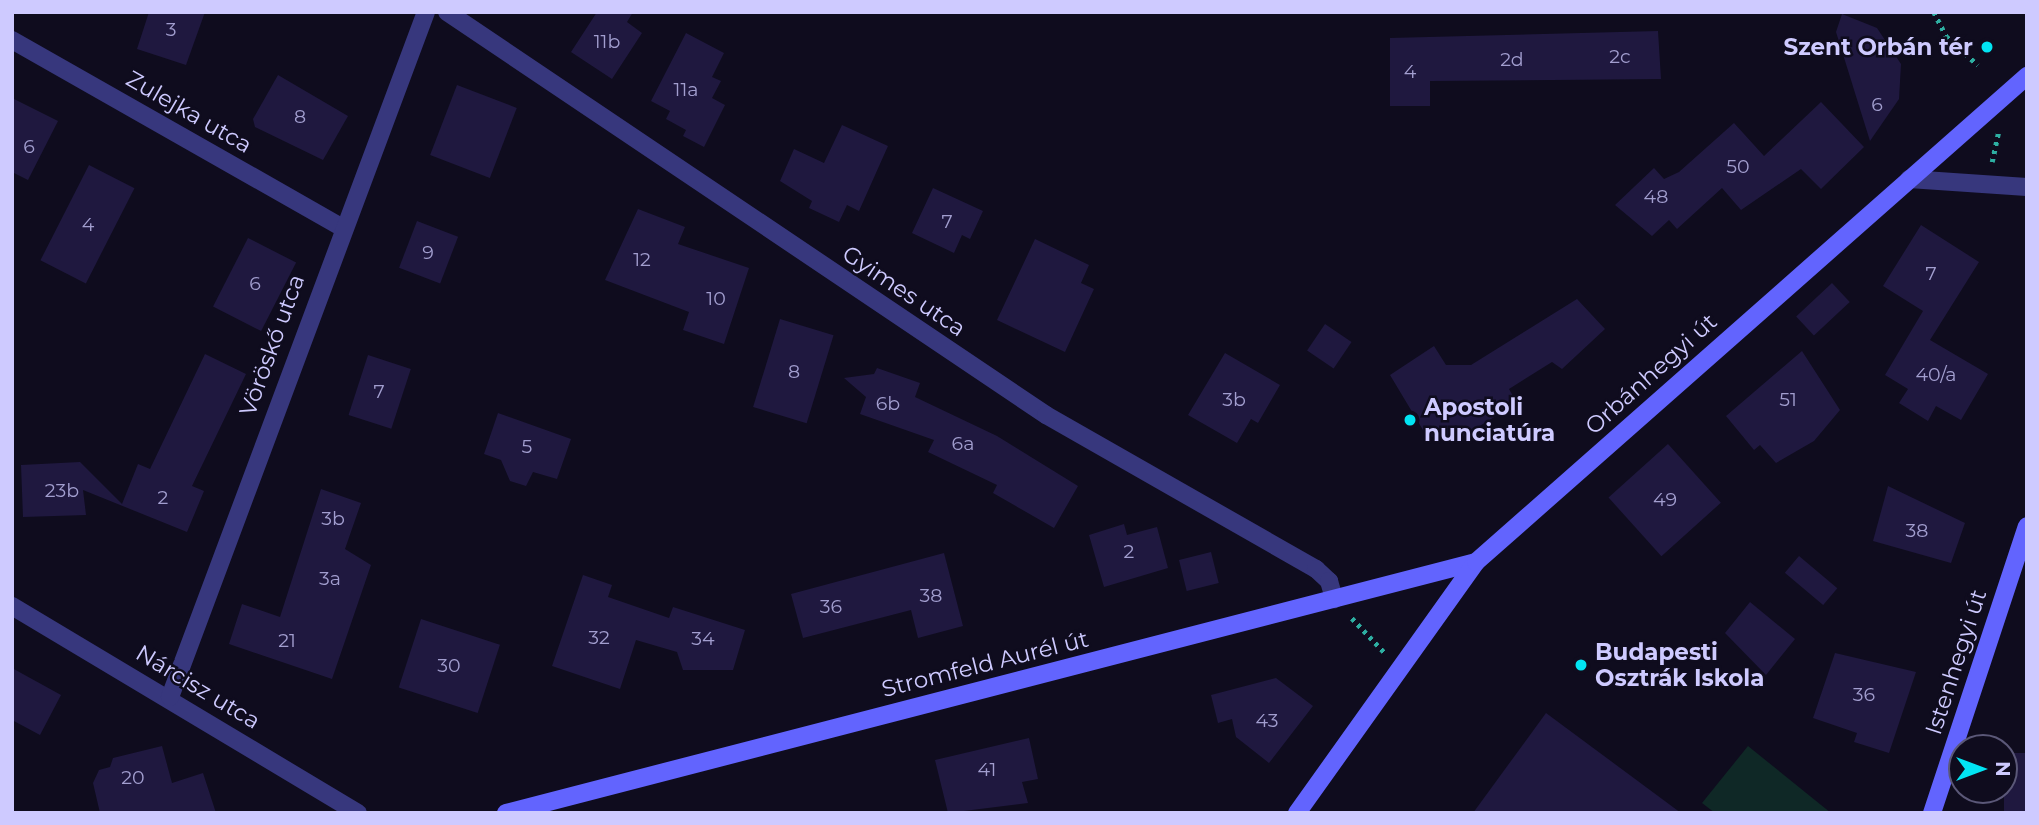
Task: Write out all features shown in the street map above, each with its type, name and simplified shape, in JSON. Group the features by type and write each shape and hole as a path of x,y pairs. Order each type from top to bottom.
{"street":[{"name":"Vöröskő utca","path":"170,697 341,227 426,12"},
{"name":"Gyimes utca","path":"447,12 1046,415 1316,569 1334,599"},
{"name":"Zulejka utca","path":"12,40 341,227"},
{"name":"Orbánhegyi út","path":"1297,813 1476,562 2027,76"},
{"path":"1909,179 2027,187"},
{"name":"Istenhegyi út","path":"1932,813 2027,526"},
{"name":"Stromfeld Aurél út","path":"506,813 546,809 1476,562"},
{"name":"Nárcisz utca","path":"12,606 170,697 358,813"}],"path":[{"path":"1934,12 1946,36 1978,65"},
{"path":"1992,166 2001,121"},
{"path":"1334,599 1399,668"}],"green space":[{"path":"1748,746 1831,813 1715,813 1702,803"}],"building":[{"path":"149,12 205,12 186,65 137,49"},
{"path":"597,12 633,12 627,22 642,33 612,79 571,52"},
{"path":"1842,14 1877,28 1901,64 1899,99 1870,141 1836,32"},
{"path":"1658,31 1661,79 1430,81 1430,106 1390,106 1390,38"},
{"path":"686,33 724,53 712,77 721,81 712,98 725,105 704,147 683,136 686,130 666,119 670,111 651,101"},
{"path":"278,75 348,116 323,160 255,127 253,119"},
{"path":"457,85 517,108 490,178 430,155"},
{"path":"12,98 58,121 28,180 12,172"},
{"path":"1821,102 1864,147 1821,189 1801,169 1741,210 1722,188 1677,229 1669,220 1652,236 1615,205 1654,168 1664,179 1679,172 1734,123 1764,156"},
{"path":"842,125 888,146 859,211 847,205 839,222 809,208 812,201 780,181 794,149 824,163"},
{"path":"89,165 134,188 86,283 40,260"},
{"path":"933,188 983,211 970,239 962,235 954,253 912,233"},
{"path":"638,209 685,227 678,244 749,268 724,344 683,330 689,312 605,280"},
{"path":"417,221 458,237 440,283 399,268"},
{"path":"1921,225 1979,262 1930,340 1988,374 1961,420 1936,406 1928,421 1899,403 1908,389 1885,375 1923,311 1883,286"},
{"path":"248,238 296,263 261,331 213,307"},
{"path":"1035,239 1089,265 1081,283 1094,289 1065,352 997,320"},
{"path":"1832,283 1850,302 1814,335 1796,316"},
{"path":"1577,299 1605,329 1562,369 1552,362 1509,389 1517,403 1452,443 1426,435 1390,375 1434,346 1446,365 1471,365"},
{"path":"780,319 834,335 807,423 753,407"},
{"path":"1325,324 1352,342 1334,368 1307,351"},
{"path":"1802,351 1840,410 1814,441 1776,463 1760,445 1754,450 1726,416"},
{"path":"1225,353 1280,385 1258,423 1251,419 1237,443 1188,415"},
{"path":"205,354 246,374 192,486 204,491 187,532 83,490 86,515 23,517 21,465 80,462 122,504 138,464 150,469"},
{"path":"368,355 411,369 391,429 349,415"},
{"path":"877,368 920,383 915,397 997,436 1078,486 1054,528 993,493 997,485 928,452 934,440 860,414 866,397 844,378 874,374"},
{"path":"498,413 571,439 557,479 533,472 526,486 510,481 501,460 484,454"},
{"path":"1668,444 1721,503 1661,556 1609,498"},
{"path":"1888,486 1965,523 1951,563 1873,541"},
{"path":"321,489 361,503 345,549 371,565 332,679 229,644 242,604 280,617"},
{"path":"1124,524 1127,535 1157,527 1168,568 1104,587 1089,535"},
{"path":"1211,552 1219,583 1187,591 1179,560"},
{"path":"944,553 963,626 918,638 911,610 803,638 791,594"},
{"path":"1799,556 1837,588 1823,605 1785,573"},
{"path":"583,575 612,585 608,597 669,618 673,607 745,630 733,670 683,670 677,652 636,640 620,689 552,666"},
{"path":"1750,602 1795,639 1766,675 1725,633"},
{"path":"421,619 500,645 478,713 399,687"},
{"path":"1835,653 1916,672 1889,753 1854,742 1857,733 1813,718"},
{"path":"12,668 61,695 40,735 12,720"},
{"path":"1276,678 1313,706 1269,763 1236,737 1232,719 1218,723 1211,695"},
{"path":"1546,713 1681,813 1473,813"},
{"path":"1029,738 1038,779 1022,782 1028,803 948,813 935,760"},
{"path":"162,746 172,783 203,773 216,813 100,813 93,783 99,770 110,767 113,758"},
{"path":"2018,753 2027,753 2027,813 2004,813 2004,804 2018,804"}],"place":[{"name":"Szent Orbán tér","path":"1987,47"},
{"name":"Apostoli nunciatúra","path":"1410,420"},
{"name":"Budapesti Osztrák Iskola","path":"1581,665"}]}
